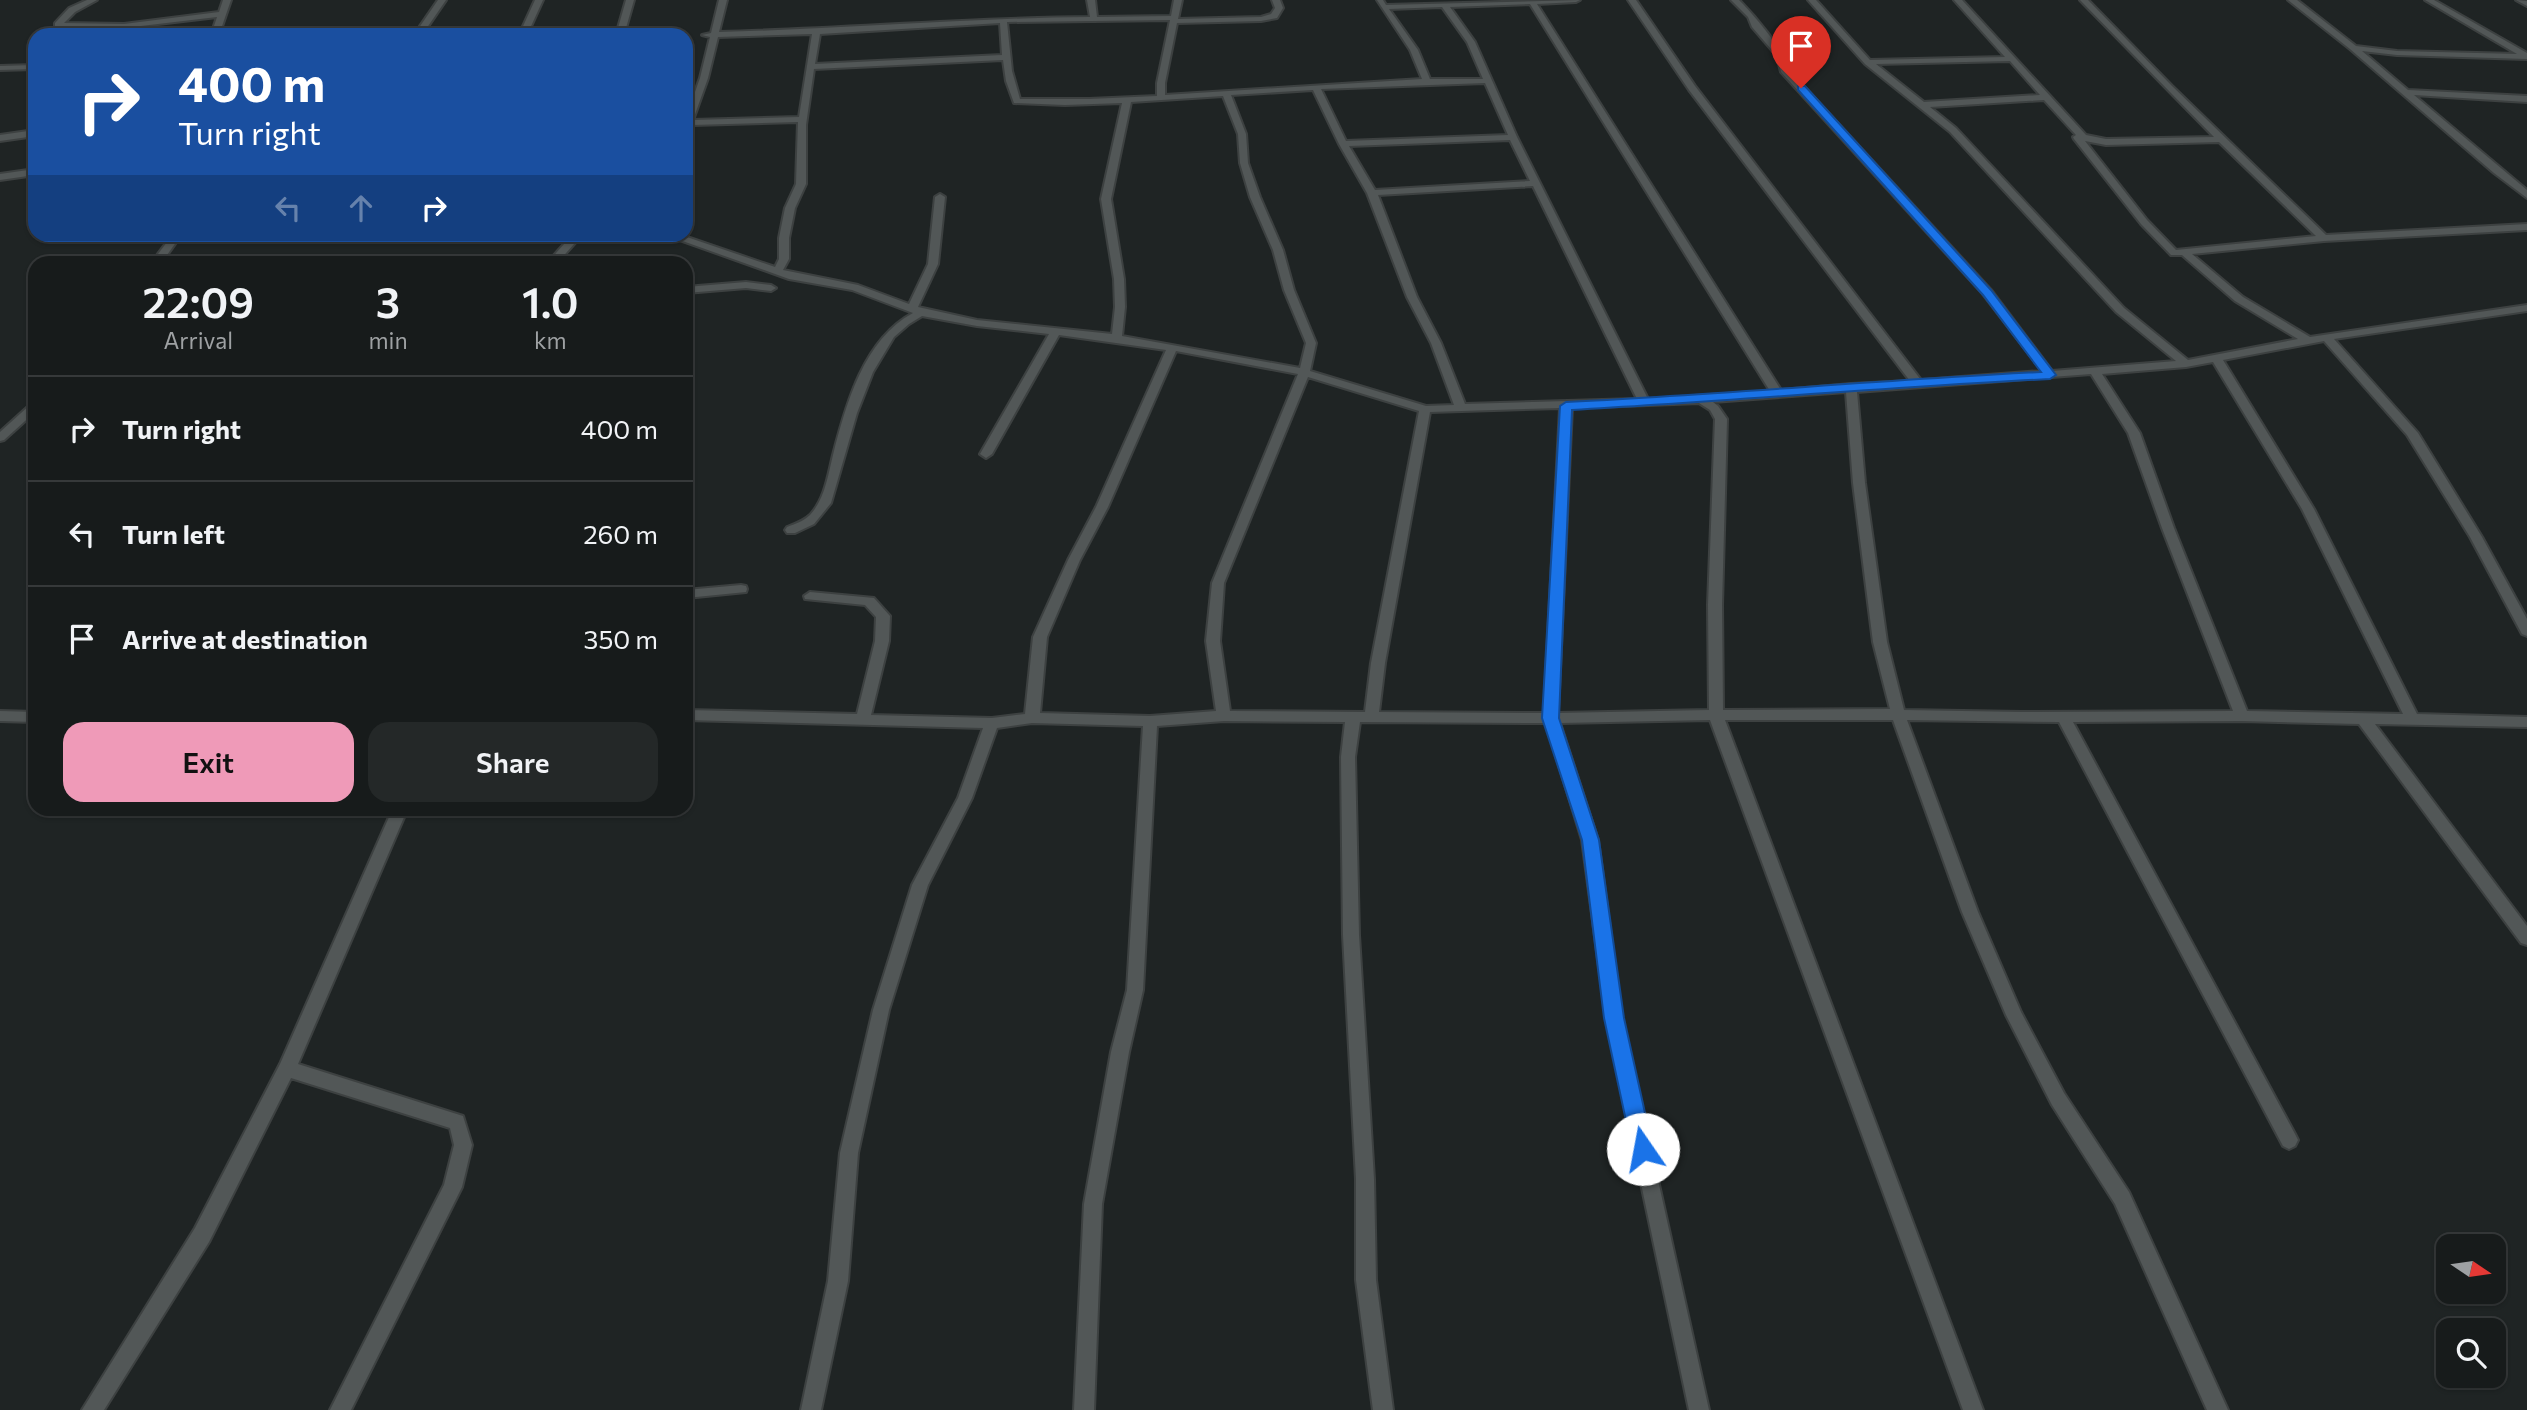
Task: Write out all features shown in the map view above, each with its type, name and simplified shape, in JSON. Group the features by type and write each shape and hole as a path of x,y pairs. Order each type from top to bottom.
{"street":[{"path":"93,0 72,10 58,25 124,26 221,14"},
{"path":"217,28 227,0"},
{"path":"423,28 442,0"},
{"path":"526,28 539,0"},
{"path":"622,28 630,0"},
{"path":"693,101 723,0"},
{"path":"1091,0 1094,19"},
{"path":"1161,98 1161,83 1178,0"},
{"path":"711,36 1003,20 1261,19 1274,16 1279,8 1276,0"},
{"path":"1382,4 1576,0"},
{"path":"1632,0 1700,99 1918,384"},
{"path":"1735,0 1782,56 1781,65 1784,70 1987,292 2050,375"},
{"path":"1812,0 1868,62 1953,130 2120,310 2186,364"},
{"path":"1958,0 2083,137 2092,140"},
{"path":"2084,0 2282,200 2324,238"},
{"path":"2292,0 2355,48 2527,195"},
{"path":"2355,48 2397,53 2527,57 2429,0"},
{"path":"2520,0 2527,4"},
{"path":"1531,1 1777,393"},
{"path":"1382,4 1414,50 1427,81"},
{"path":"1444,4 1471,42 1513,137 1644,402"},
{"path":"1003,20 1007,57 1005,70 1017,101 1034,104 1127,101 1427,81 1488,82"},
{"path":"777,272 784,259 784,238 790,208 801,184 803,119 816,32"},
{"path":"810,67 1007,57"},
{"path":"1868,62 2013,59"},
{"path":"0,68 28,67"},
{"path":"1316,88 1343,144 1372,194 1412,297 1436,343 1461,408"},
{"path":"2404,92 2527,99"},
{"path":"1224,716 1213,641 1218,583 1305,371 1311,343 1289,290 1278,250 1255,197 1244,163 1242,134 1226,93"},
{"path":"1922,105 2047,97"},
{"path":"1117,338 1121,307 1119,278 1106,199 1127,101"},
{"path":"693,123 803,119"},
{"path":"0,138 28,134"},
{"path":"1343,144 1513,137"},
{"path":"2223,139 2106,142 2077,137 2144,222 2174,253 2324,238 2527,227"},
{"path":"0,177 28,174"},
{"path":"1372,194 1536,183"},
{"path":"791,530 813,520 828,498 857,394 885,340 917,310 933,264 940,197"},
{"path":"559,256 572,242"},
{"path":"690,242 777,272 854,287 917,310 977,323 1117,338 1305,371 1425,409 1702,400 1851,387 2096,373 2186,364 2308,340 2527,309"},
{"path":"2185,253 2239,299 2308,340"},
{"path":"693,289 746,285 771,288"},
{"path":"986,454 1057,330"},
{"path":"2327,338 2412,433 2476,537 2527,631"},
{"path":"1032,718 1040,637 1074,559 1102,508 1172,349"},
{"path":"2217,359 2308,509 2413,719"},
{"path":"2096,373 2134,433 2168,528 2242,716"},
{"path":"1851,387 1859,482 1880,642 1898,714 1970,912 2014,1015 2058,1099 2122,1198 2218,1410"},
{"path":"1702,400 1714,408 1721,419 1715,605 1716,716 1973,1410"},
{"path":"1566,406 1550,718 1590,840 1614,1018 1699,1410"},
{"path":"1383,1410 1366,1280 1365,1180 1354,1031 1349,771 1378,663 1425,409"},
{"path":"0,438 28,412"},
{"path":"21,418 28,418"},
{"path":"693,593 741,589"},
{"path":"810,596 869,601 883,616 882,641 863,720"},
{"path":"693,715 992,723 1032,718 1550,718 1817,713 2242,716 2527,722"},
{"path":"0,716 28,717"},
{"path":"2063,716 2289,1140"},
{"path":"2363,718 2527,938"},
{"path":"1084,1410 1093,1204 1119,1052 1135,990 1150,720"},
{"path":"811,1410 838,1282 849,1153 881,1010 920,885 965,798 992,723"},
{"path":"92,1410 202,1235 287,1069 398,816"},
{"path":"287,1069 457,1122 463,1145 453,1186 340,1410"}],"route":[{"path":"1643,1149 1614,1018 1590,840 1550,718 1566,406 1680,401 1933,381 2050,375 1987,292 1801,88"}]}
